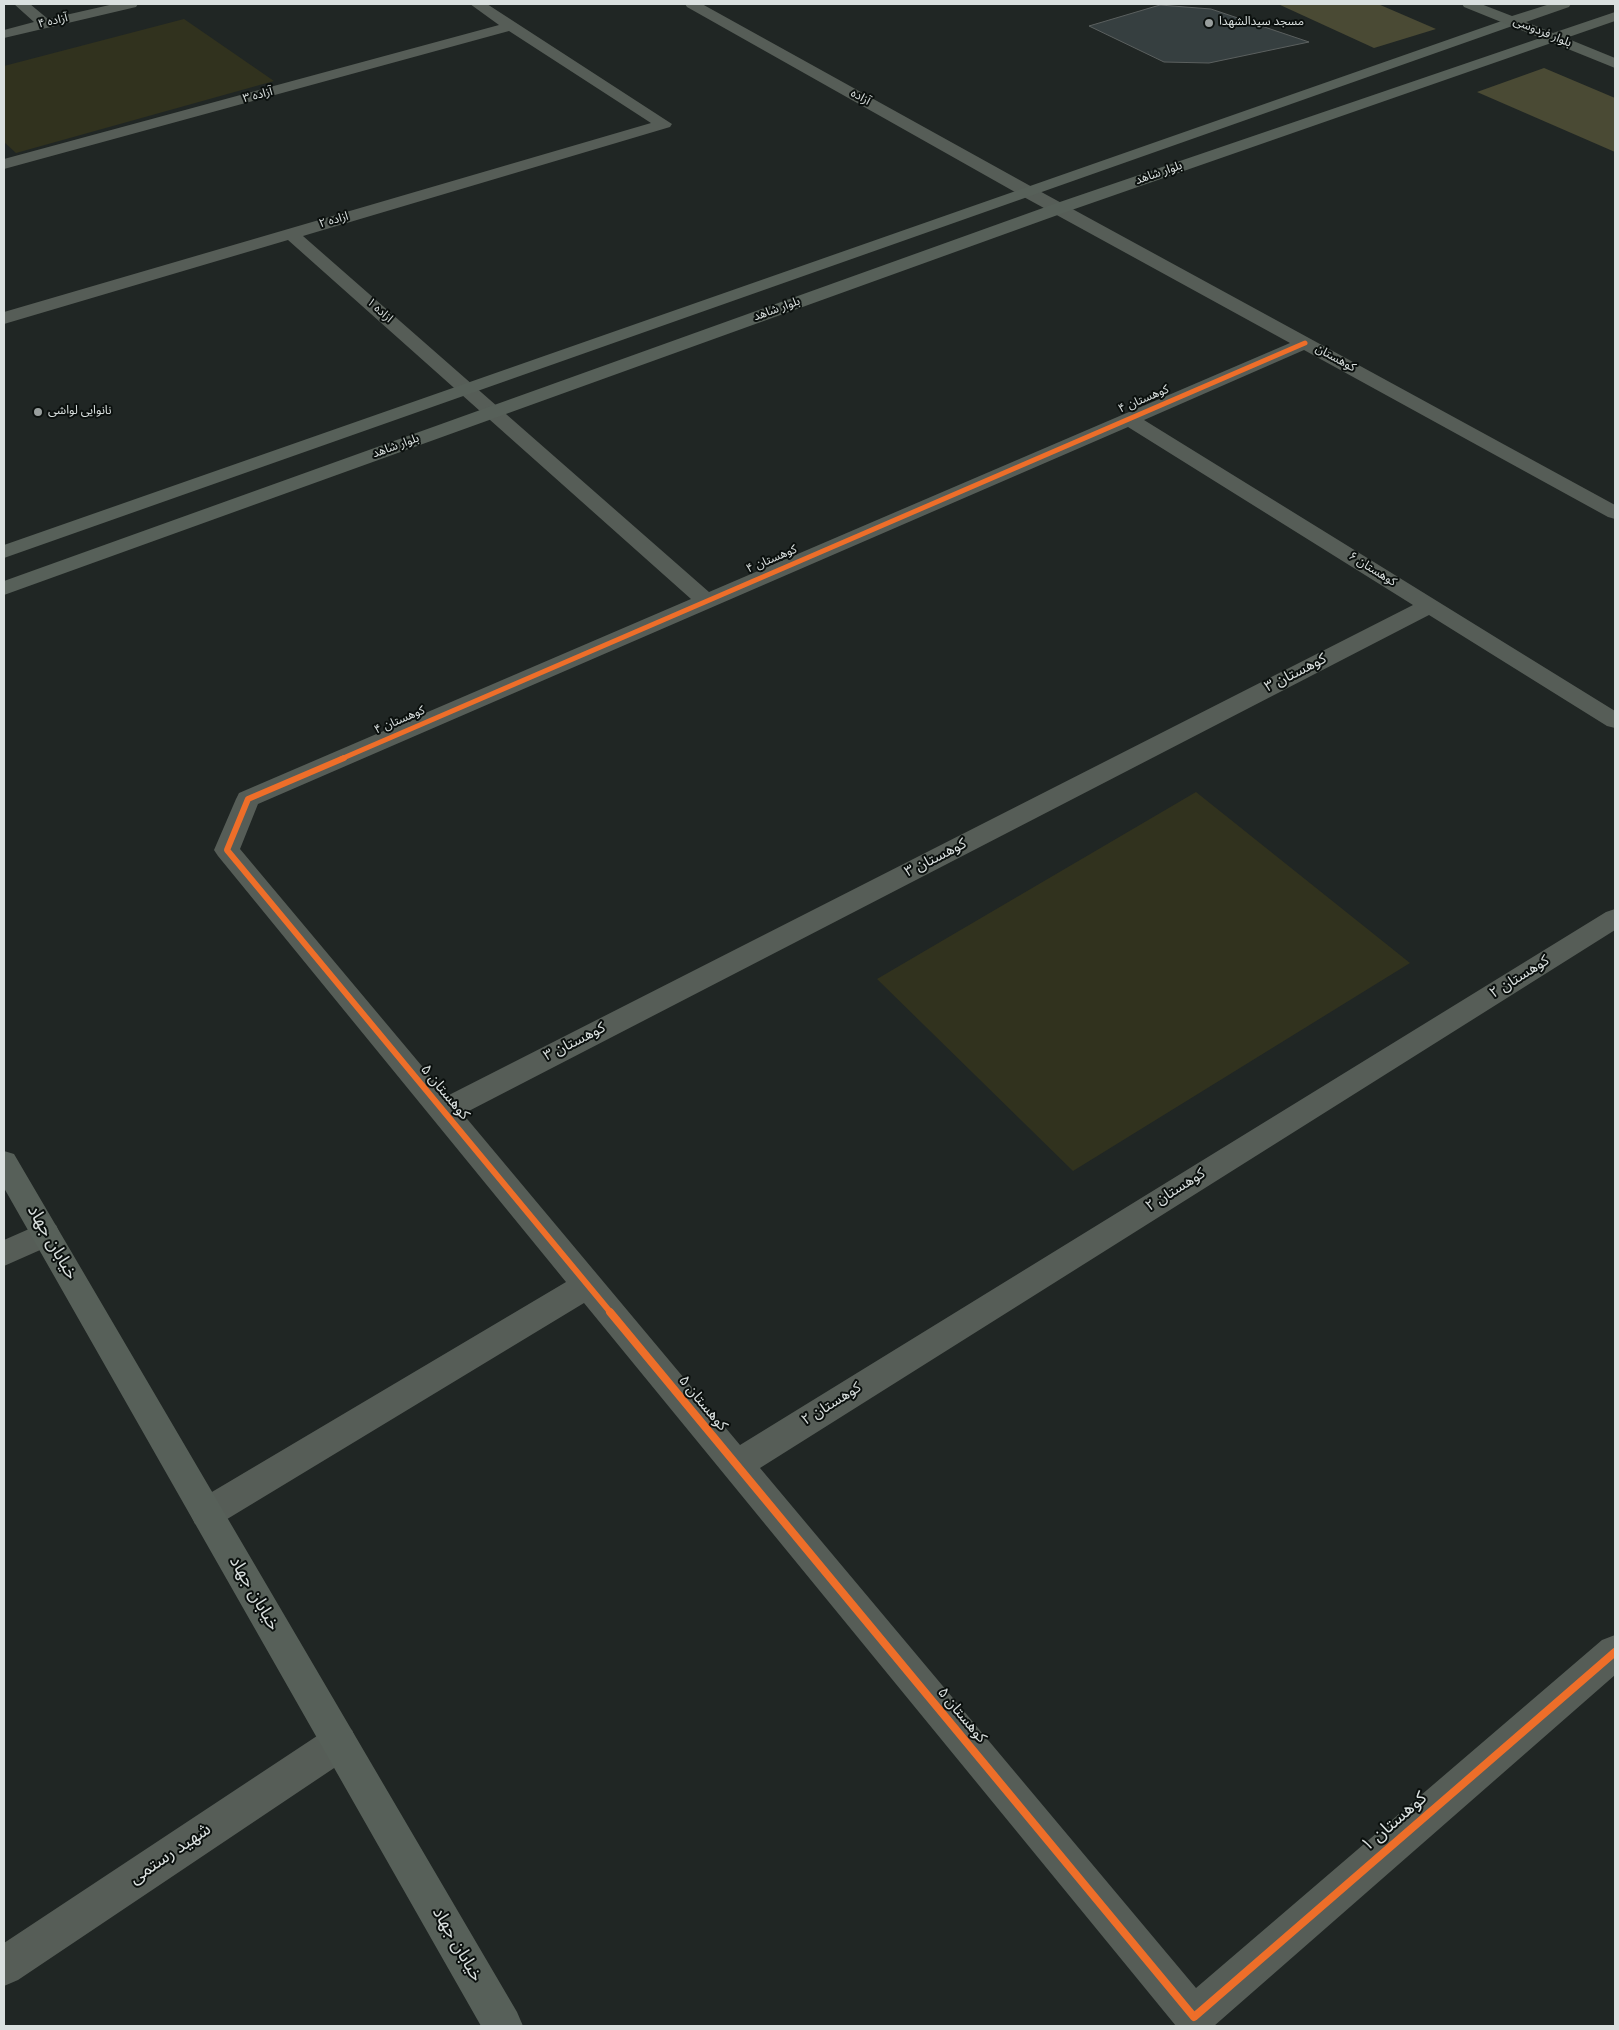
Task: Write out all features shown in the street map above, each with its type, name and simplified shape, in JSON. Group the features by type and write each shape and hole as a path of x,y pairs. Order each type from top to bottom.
{"main road":[{"name":"بلوار فردوسی","path":"1469,4 1615,63"},
{"path":"1513,21 1564,4"},
{"path":"1593,7 1615,16"},
{"path":"1552,38 1615,16"},
{"name":"بلوار شاهد","path":"4,552 1513,21"},
{"name":"بلوار شاهد","path":"4,588 1060,208 1552,38"},
{"name":"خیابان جهاد","path":"4,1162 503,2026"}],"street":[{"path":"21,4 45,24"},
{"name":"آزاده ۴","path":"4,34 131,4"},
{"path":"477,4 511,26"},
{"name":"آزاده","path":"695,4 1028,192"},
{"name":"ازاده ۲","path":"4,318 664,124 511,26"},
{"name":"آزاده ۳","path":"4,164 511,26"},
{"name":"کوهستان","path":"1028,192 1615,513"},
{"name":"ازاده ۱","path":"291,234 706,601"},
{"name":"کوهستان ۴","path":"248,799 1305,343"},
{"name":"کوهستان ۶","path":"1128,419 1615,721"},
{"name":"کوهستان ۳","path":"443,1111 1429,606"},
{"name":"کوهستان ۵","path":"248,799 227,850 1194,2017"},
{"name":"کوهستان ۲","path":"736,1464 1615,918"},
{"path":"4,1254 45,1234"},
{"path":"207,1513 587,1285"},
{"name":"کوهستان ۱","path":"1194,2017 1615,1652"},
{"name":"شهید رستمی","path":"4,1966 339,1743"}],"green space":[{"path":"1278,4 1378,4 1436,29 1374,48"},
{"path":"184,19 274,81 16,153 4,142 4,66"},
{"path":"1544,68 1615,98 1615,152 1477,92"},
{"path":"1196,792 1410,963 1073,1171 877,979"}],"building":[{"path":"1160,5 1211,9 1309,42 1209,63 1164,62 1089,26"}],"cycle path":[{"path":"1305,343 248,799 227,850 1194,2017 1615,1652"}],"place":[{"name":"مسجد سیدالشهدا","path":"1209,23"},
{"name":"نانوایی لواشی","path":"38,412"}]}
